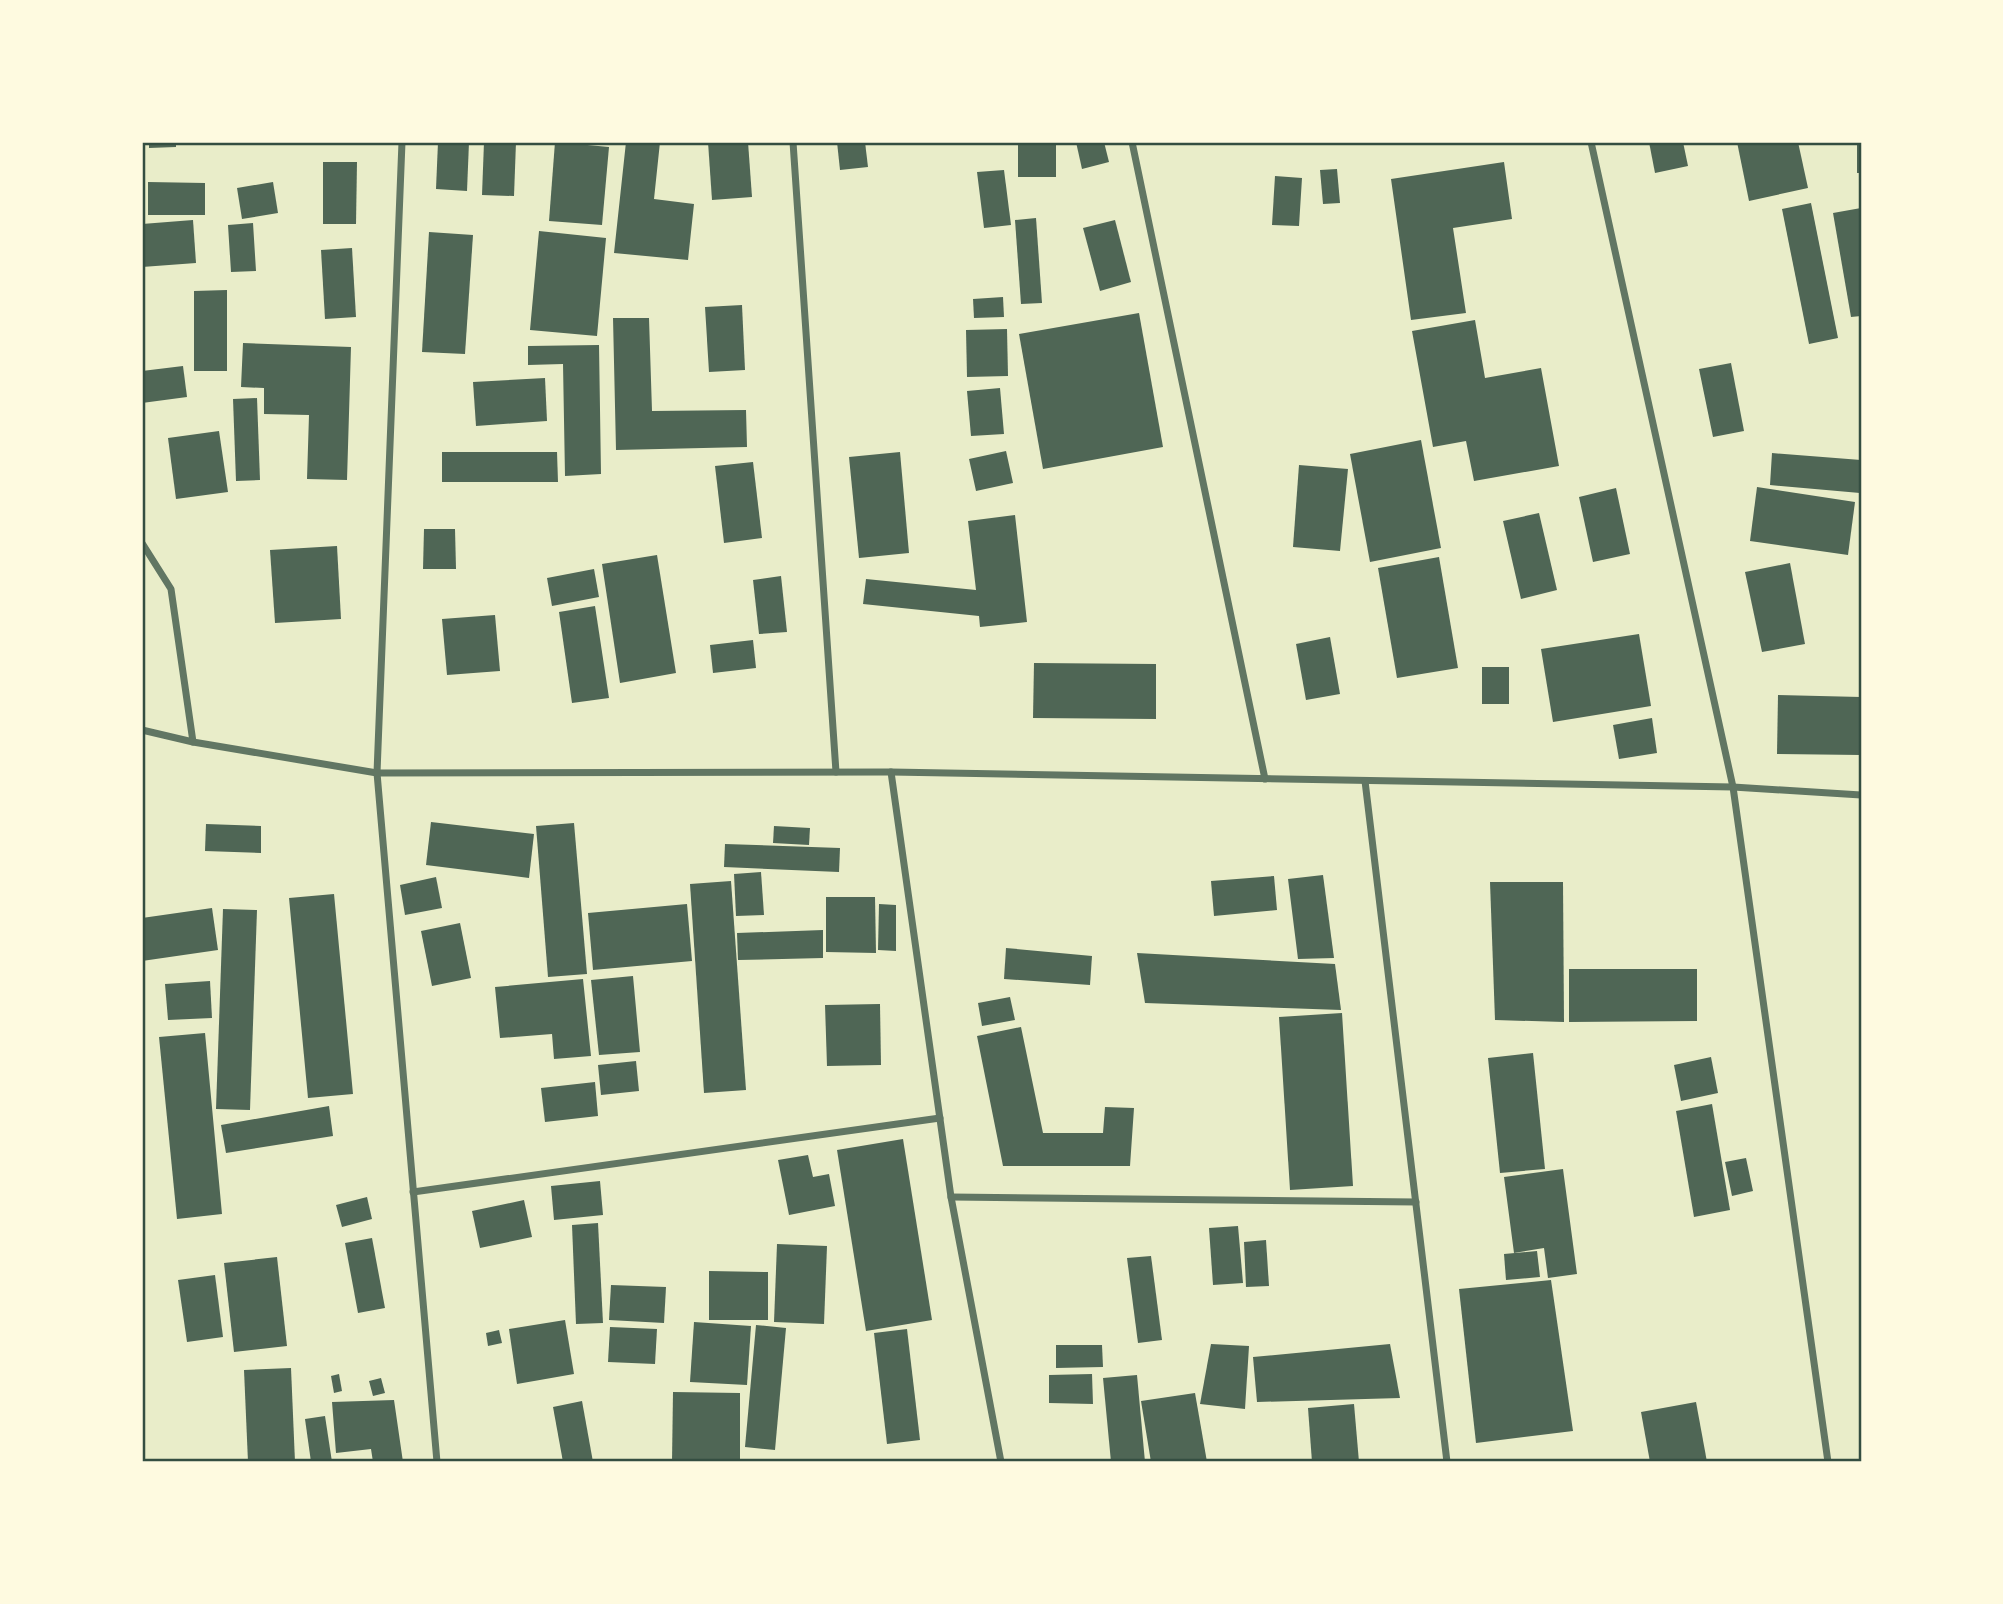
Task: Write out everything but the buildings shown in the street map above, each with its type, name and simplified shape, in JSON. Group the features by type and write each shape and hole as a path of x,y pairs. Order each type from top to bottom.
{"street":[{"path":"402,142 377,773 437,1462"},
{"path":"793,142 836,772"},
{"path":"1132,142 1265,779"},
{"path":"1591,142 1733,787 1828,1462"},
{"path":"142,543 171,589 193,742"},
{"path":"142,730 193,742 377,773 891,772 1733,787 1861,794"},
{"path":"891,772 951,1197 1001,1462"},
{"path":"1366,781 1447,1462"},
{"path":"413,1192 940,1118"},
{"path":"951,1197 1416,1202"}]}
